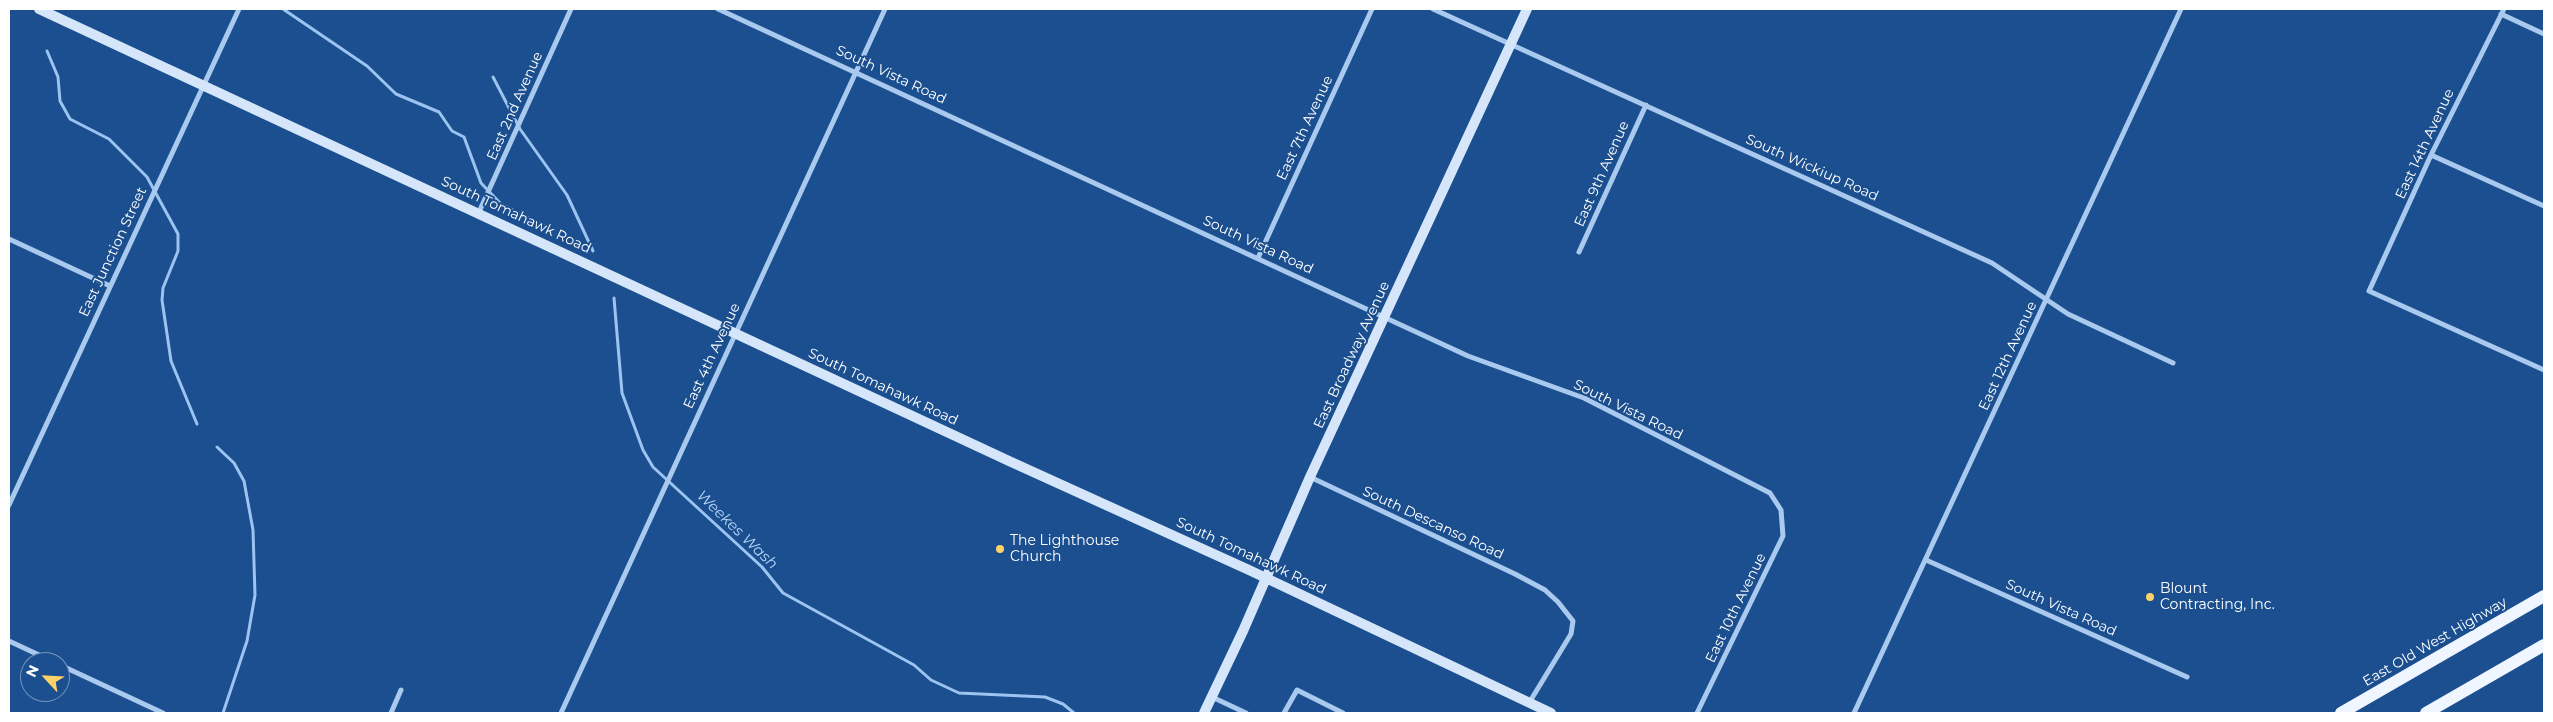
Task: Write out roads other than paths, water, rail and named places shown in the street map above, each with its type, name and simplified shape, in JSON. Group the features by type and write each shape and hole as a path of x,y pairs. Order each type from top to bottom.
{"main road":[{"name":"South Tomahawk Road","path":"39,9 480,212 735,333 1266,578 1551,713"},
{"name":"East Broadway Avenue","path":"1204,713 1310,477 1527,9"},
{"name":"East Old West Highway","path":"2341,713 2544,596"},
{"path":"2426,713 2544,645"}],"street":[{"name":"East Junction Street","path":"9,505 239,9"},
{"name":"East 2nd Avenue","path":"480,212 571,9"},
{"name":"South Vista Road","path":"718,9 856,71 1468,356 1584,398 1770,493 1781,510"},
{"name":"East 4th Avenue","path":"561,713 886,9"},
{"name":"East 7th Avenue","path":"1258,258 1372,9"},
{"name":"South Wickiup Road","path":"1433,9 1992,263 2068,314 2173,363"},
{"name":"East 12th Avenue","path":"1854,713 2182,9"},
{"path":"2502,11 2544,34"},
{"name":"East 14th Avenue","path":"2502,11 2431,155 2370,291 2544,370"},
{"name":"East 9th Avenue","path":"1579,252 1646,105"},
{"path":"2431,155 2544,206"},
{"path":"9,239 110,286"},
{"name":"South Descanso Road","path":"1310,477 1545,590 1567,612 1573,622 1571,634 1529,703"},
{"name":"East 10th Avenue","path":"1697,713 1783,536 1781,510"},
{"name":"South Vista Road","path":"1926,560 2186,677"},
{"path":"9,641 33,652"},
{"path":"70,670 163,713"},
{"path":"390,713 402,690"},
{"path":"1284,713 1297,690 1343,713"},
{"path":"1212,697 1246,713"}],"waterway":[{"name":"Weekes Wash","path":"283,9 367,66 396,94 439,112 452,131 464,137 481,183 501,204 550,229"},
{"path":"47,51 58,77 60,101 70,119 109,139 147,177 178,234 178,251 163,288 162,300 171,361 197,424"},
{"path":"493,77 520,129 567,195 593,251"},
{"name":"Weekes Wash","path":"614,298 622,393 643,450 653,467 762,567 783,593 914,665 931,680 959,693 1045,697 1063,704 1074,713"},
{"path":"217,447 234,463 244,481 253,530 255,595 247,641 223,713"}],"place":[{"name":"The Lighthouse Church","path":"1000,549"},
{"name":"Blount Contracting, Inc.","path":"2150,597"}]}
